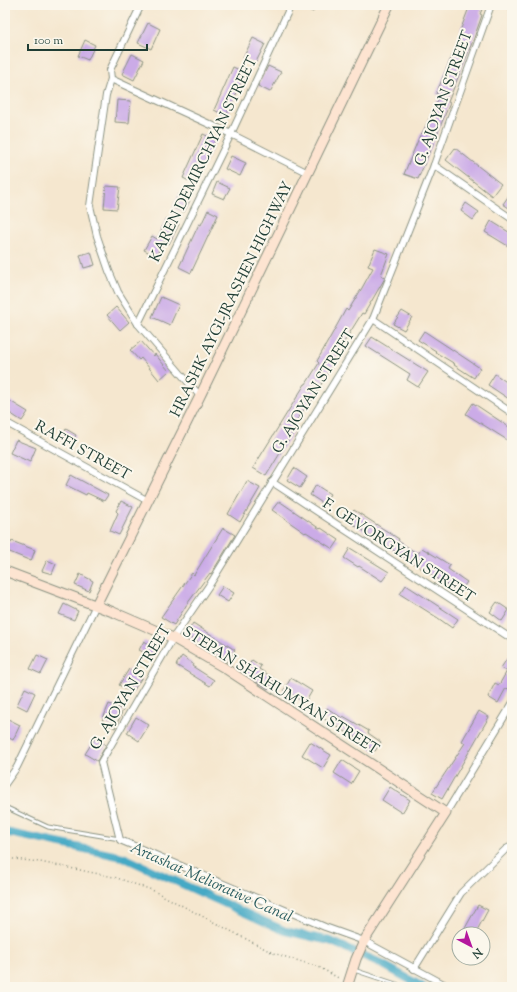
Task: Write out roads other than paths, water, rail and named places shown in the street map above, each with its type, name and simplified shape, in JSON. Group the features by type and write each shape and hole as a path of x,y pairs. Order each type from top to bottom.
{"main road":[{"name":"HRASHK AYGI-JRASHEN HIGHWAY","path":"96,605 200,396 389,5"},
{"name":"STEPAN SHAHUMYAN STREET","path":"5,571 96,605 174,638 223,667 446,813"},
{"path":"347,985 363,943 446,813"}],"street":[{"path":"141,5 110,70 110,79 106,96 90,206 97,236 118,292 138,324 200,396"},
{"name":"KAREN DEMIRCHYAN STREET","path":"138,324 231,134 290,5"},
{"name":"G. AJOYAN STREET","path":"120,840 101,762 174,638 212,581 373,319 434,165 491,5"},
{"path":"110,79 231,134 308,173"},
{"path":"434,165 512,219"},
{"path":"373,319 512,413"},
{"name":"RAFFI STREET","path":"5,422 148,501"},
{"name":"F. GEVORGYAN STREET","path":"272,482 512,639"},
{"path":"5,784 17,767 96,605"},
{"path":"446,813 512,704"},
{"path":"120,840 363,943 449,987"},
{"path":"414,969 461,893 506,849 512,846"}],"lane":[{"path":"5,807 48,827 120,840"},
{"path":"352,970 402,987"}],"waterway":[{"name":"Artashat Meliorative Canal","path":"5,832 123,857 285,931 330,941 378,962 423,987"}]}
